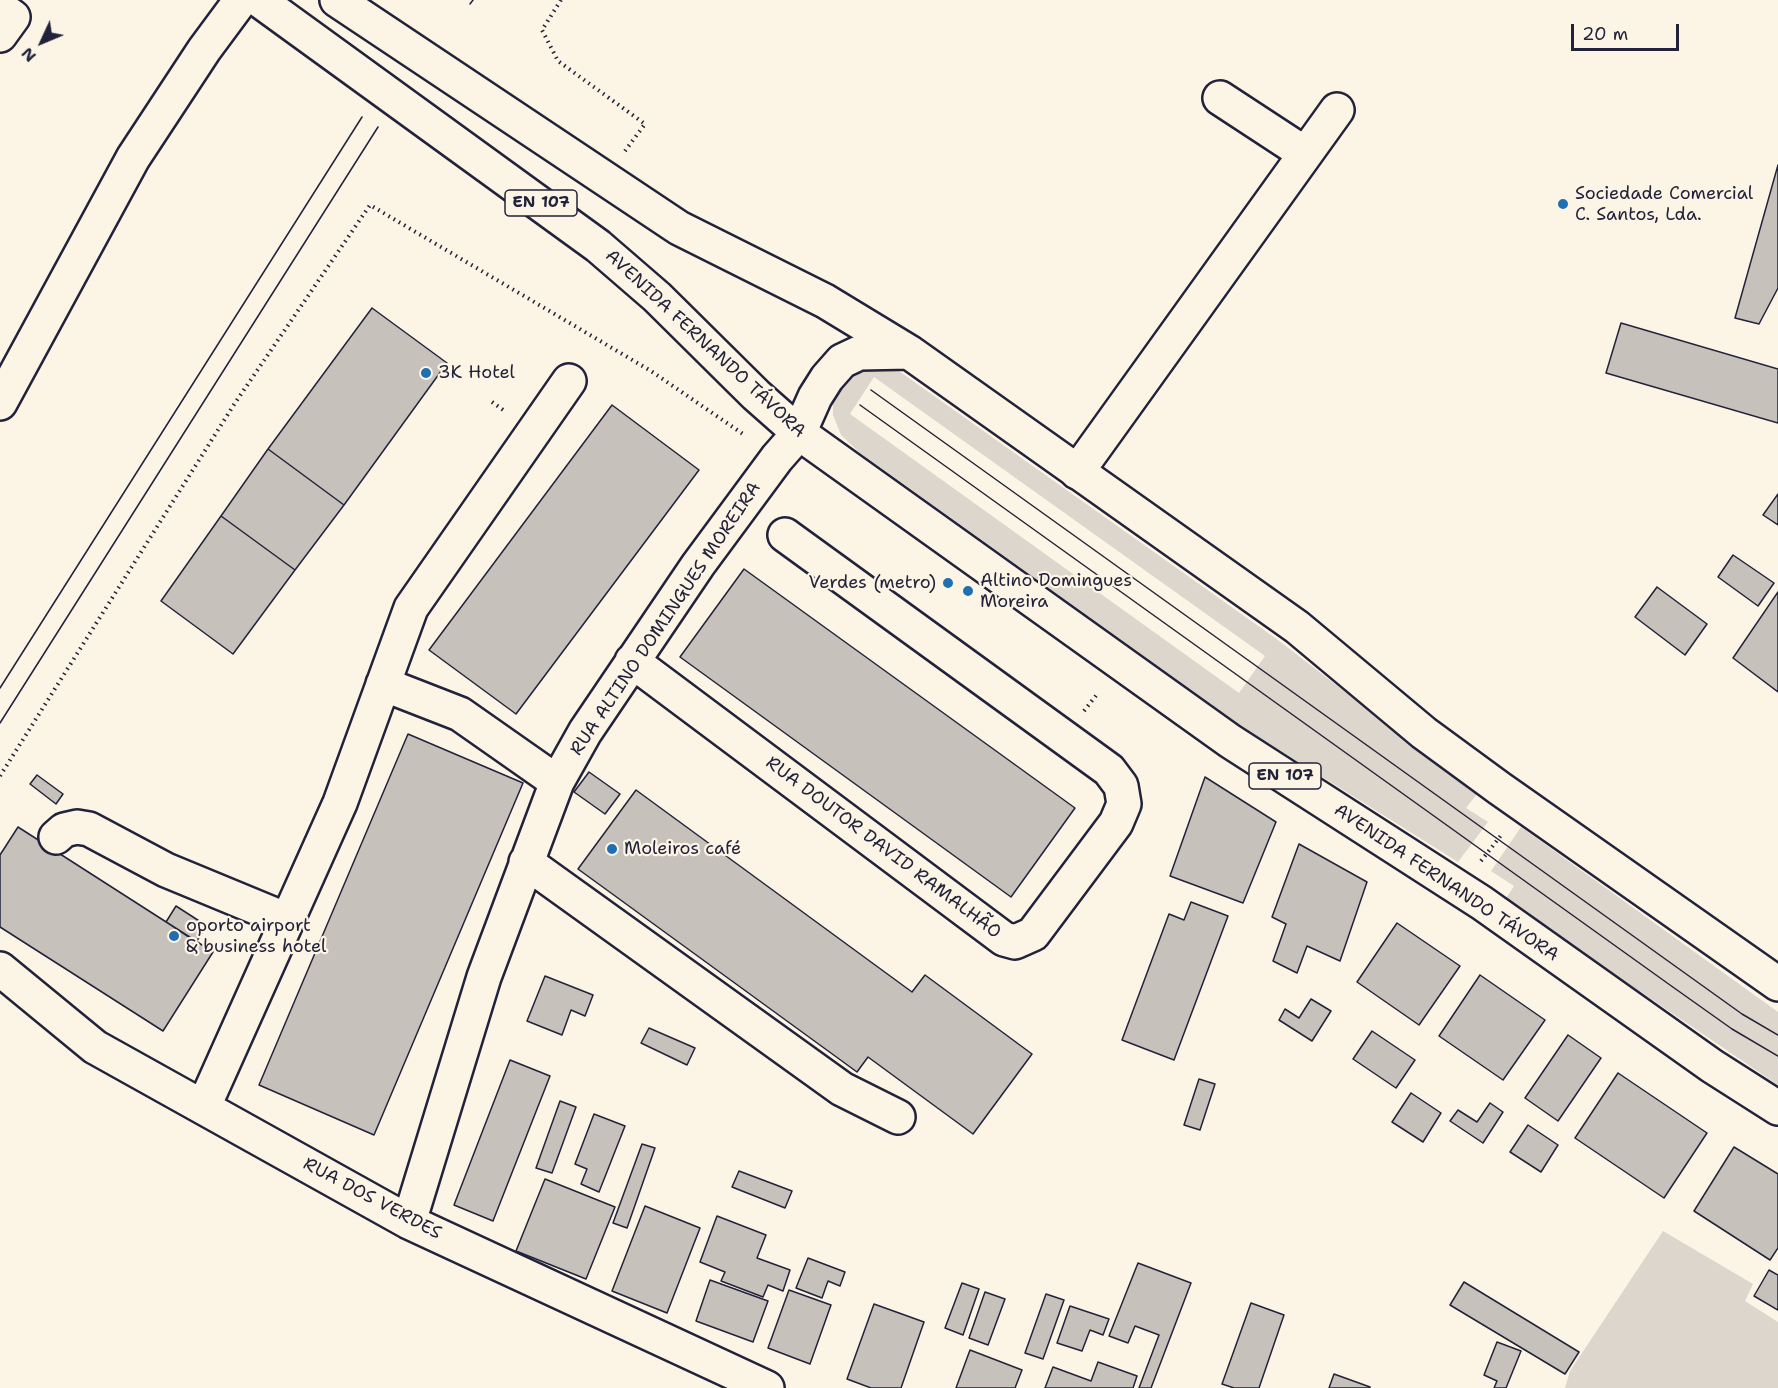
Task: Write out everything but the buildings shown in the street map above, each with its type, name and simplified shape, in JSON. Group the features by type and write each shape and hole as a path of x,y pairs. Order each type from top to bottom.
{"main road":[{"path":"0,403 133,158 204,50 242,0"},
{"name":"AVENIDA FERNANDO TÁVORA","path":"259,0 598,246 657,297 756,395 799,433 1230,741 1482,903 1712,1066 1778,1108"},
{"name":"EN 107","path":"337,0 679,228 825,301 909,352 1297,627 1424,733 1778,984"},
{"path":"0,8 13,17 0,35"},
{"path":"1220,98 1304,153"},
{"path":"1077,472 1337,110"},
{"name":"RUA ALTINO DOMINGUES MOREIRA","path":"409,1222 484,977 557,782 585,732 711,547 777,458 799,433 826,378 842,361 859,353 909,352"},
{"path":"204,1106 340,803 411,608 569,381"},
{"name":"RUA DOUTOR DAVID RAMALHÃO","path":"632,661 1004,939 1015,942 1033,934 1116,823 1124,804 1121,786 1108,770 785,535"},
{"path":"383,684 460,714 557,782"},
{"path":"56,837 64,830 77,827 89,829 166,870 287,920"},
{"path":"526,862 842,1089 898,1117"},
{"name":"RUA DOS VERDES","path":"0,969 95,1047 409,1222 767,1388"}],"path":[{"path":"561,0 542,30 558,61 645,124 619,159"},
{"path":"0,776 235,403 370,205 651,371 752,439"},
{"path":"1089,704 1098,693"},
{"path":"1478,866 1508,825"}],"shaded area":[{"path":"889,364 1278,640 1477,794 1466,808 1488,822 1458,862 1246,729 859,452 841,435 833,415 833,398 849,374 864,367","holes":["874,377 1265,656 1239,693 850,414"]},
{"path":"1521,827 1778,1012 1778,1085 1505,900 1514,886 1491,871"},
{"path":"1663,1231 1753,1284 1745,1301 1778,1322 1778,1388 1565,1388 1570,1371"}],"tram line":[{"path":"470,4 473,0"},
{"path":"0,688 362,117"},
{"path":"0,723 378,127"},
{"path":"871,390 1742,1014 1778,1035"},
{"path":"860,405 1732,1029 1778,1056"}],"place":[{"name":"Sociedade Comercial C. Santos, Lda.","path":"1563,204"},
{"name":"3K Hotel","path":"426,373"},
{"name":"Verdes (metro)","path":"948,583"},
{"name":"Altino Domingues Moreira","path":"968,591"},
{"name":"Moleiros café","path":"612,849"},
{"name":"oporto airport & business hotel","path":"174,936"}]}
